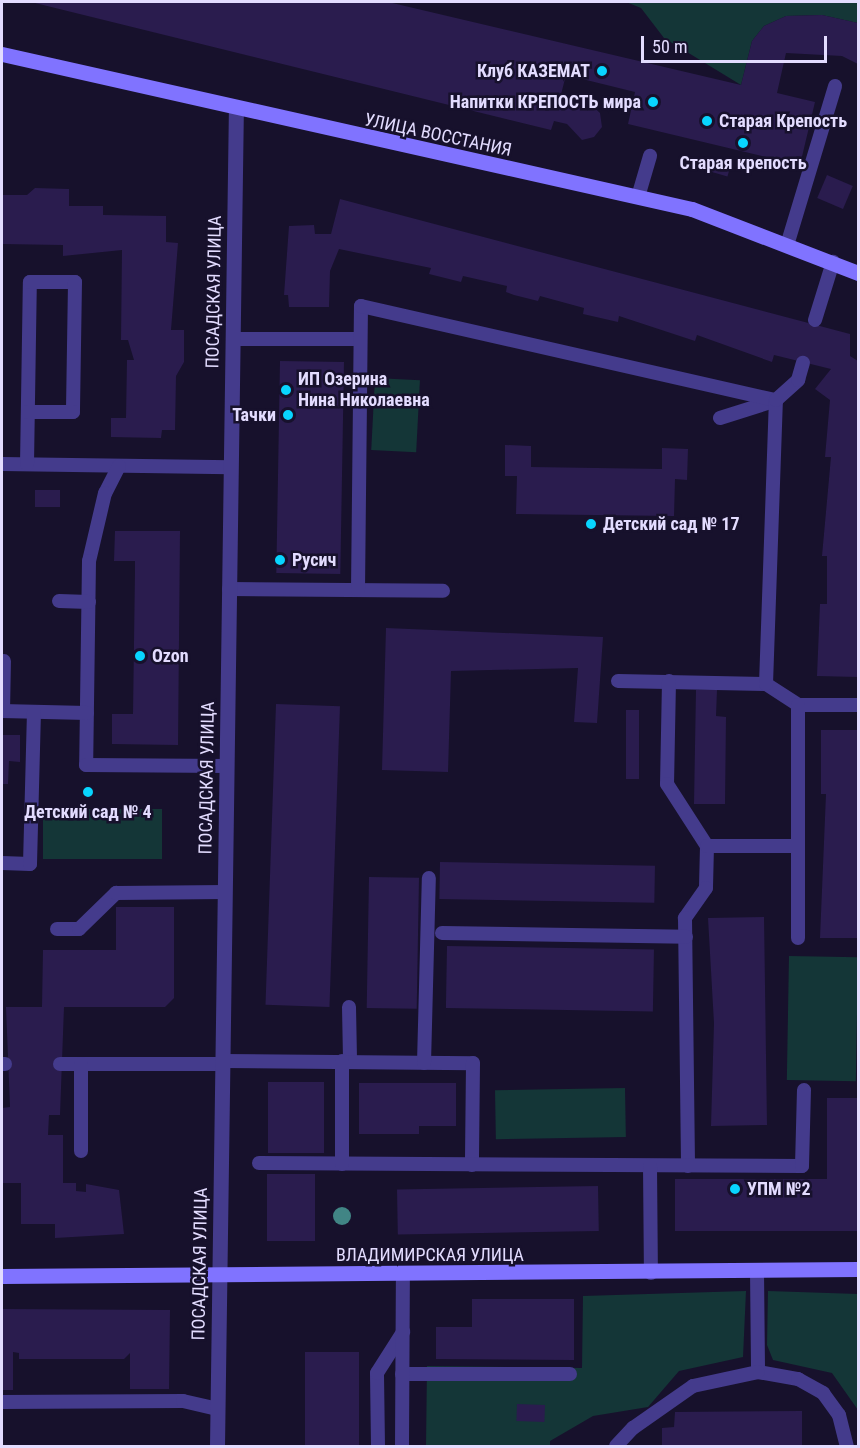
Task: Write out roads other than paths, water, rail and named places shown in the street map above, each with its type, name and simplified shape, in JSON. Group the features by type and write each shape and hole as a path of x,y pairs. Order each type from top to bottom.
{"main road":[{"name":"УЛИЦА ВОССТАНИЯ","path":"2,54 236,110 692,209 788,242 858,273"},
{"name":"ВЛАДИМИРСКАЯ УЛИЦА","path":"2,1276 651,1273 858,1269"}],"street":[{"name":"ПОСАДСКАЯ УЛИЦА","path":"216,1446 236,110"}],"lane":[{"path":"788,242 835,86"},
{"path":"638,197 650,156"},
{"path":"815,320 833,262"},
{"path":"27,464 30,282 75,282 73,412 28,412"},
{"path":"357,590 361,306 776,400"},
{"path":"233,339 360,339"},
{"path":"720,418 776,400 798,380 803,363"},
{"path":"766,684 776,400"},
{"path":"2,464 231,467"},
{"path":"119,466 94,530 89,602 86,765 227,766"},
{"path":"229,589 443,591"},
{"path":"59,602 89,602"},
{"path":"4,661 2,711 87,713"},
{"path":"618,681 766,684 798,705 858,705"},
{"path":"669,681 667,784 707,846 706,888 685,918 688,1166"},
{"path":"798,705 798,938"},
{"path":"2,863 30,864 34,712"},
{"path":"707,846 798,846"},
{"path":"424,1063 429,878"},
{"path":"57,929 79,929 116,893 225,892"},
{"path":"442,933 686,937"},
{"path":"342,1164 349,1007"},
{"path":"60,1064 346,1061 473,1063 472,1165"},
{"path":"81,1064 81,1151"},
{"path":"259,1163 802,1166 804,1090"},
{"path":"650,1166 651,1273"},
{"path":"757,1271 758,1372"},
{"path":"402,1446 403,1275"},
{"path":"378,1446 377,1372 403,1332"},
{"path":"616,1446 633,1428 693,1386 758,1372 798,1379 823,1393 839,1415 847,1446"},
{"path":"402,1374 570,1374"},
{"path":"2,1402 183,1401 217,1409"}],"place":[{"name":"Клуб КАЗЕМАТ","path":"602,71"},
{"name":"Напитки КРЕПОСТЬ мира","path":"653,102"},
{"name":"Старая Крепость","path":"707,121"},
{"name":"Старая крепость","path":"743,143"},
{"name":"ИП Озерина Нина Николаевна","path":"286,390"},
{"name":"Тачки","path":"288,415"},
{"name":"Детский сад № 17","path":"591,524"},
{"name":"Русич","path":"280,560"},
{"name":"Ozon","path":"140,656"},
{"name":"Детский сад № 4","path":"88,792"},
{"name":"УПМ №2","path":"735,1189"}]}
